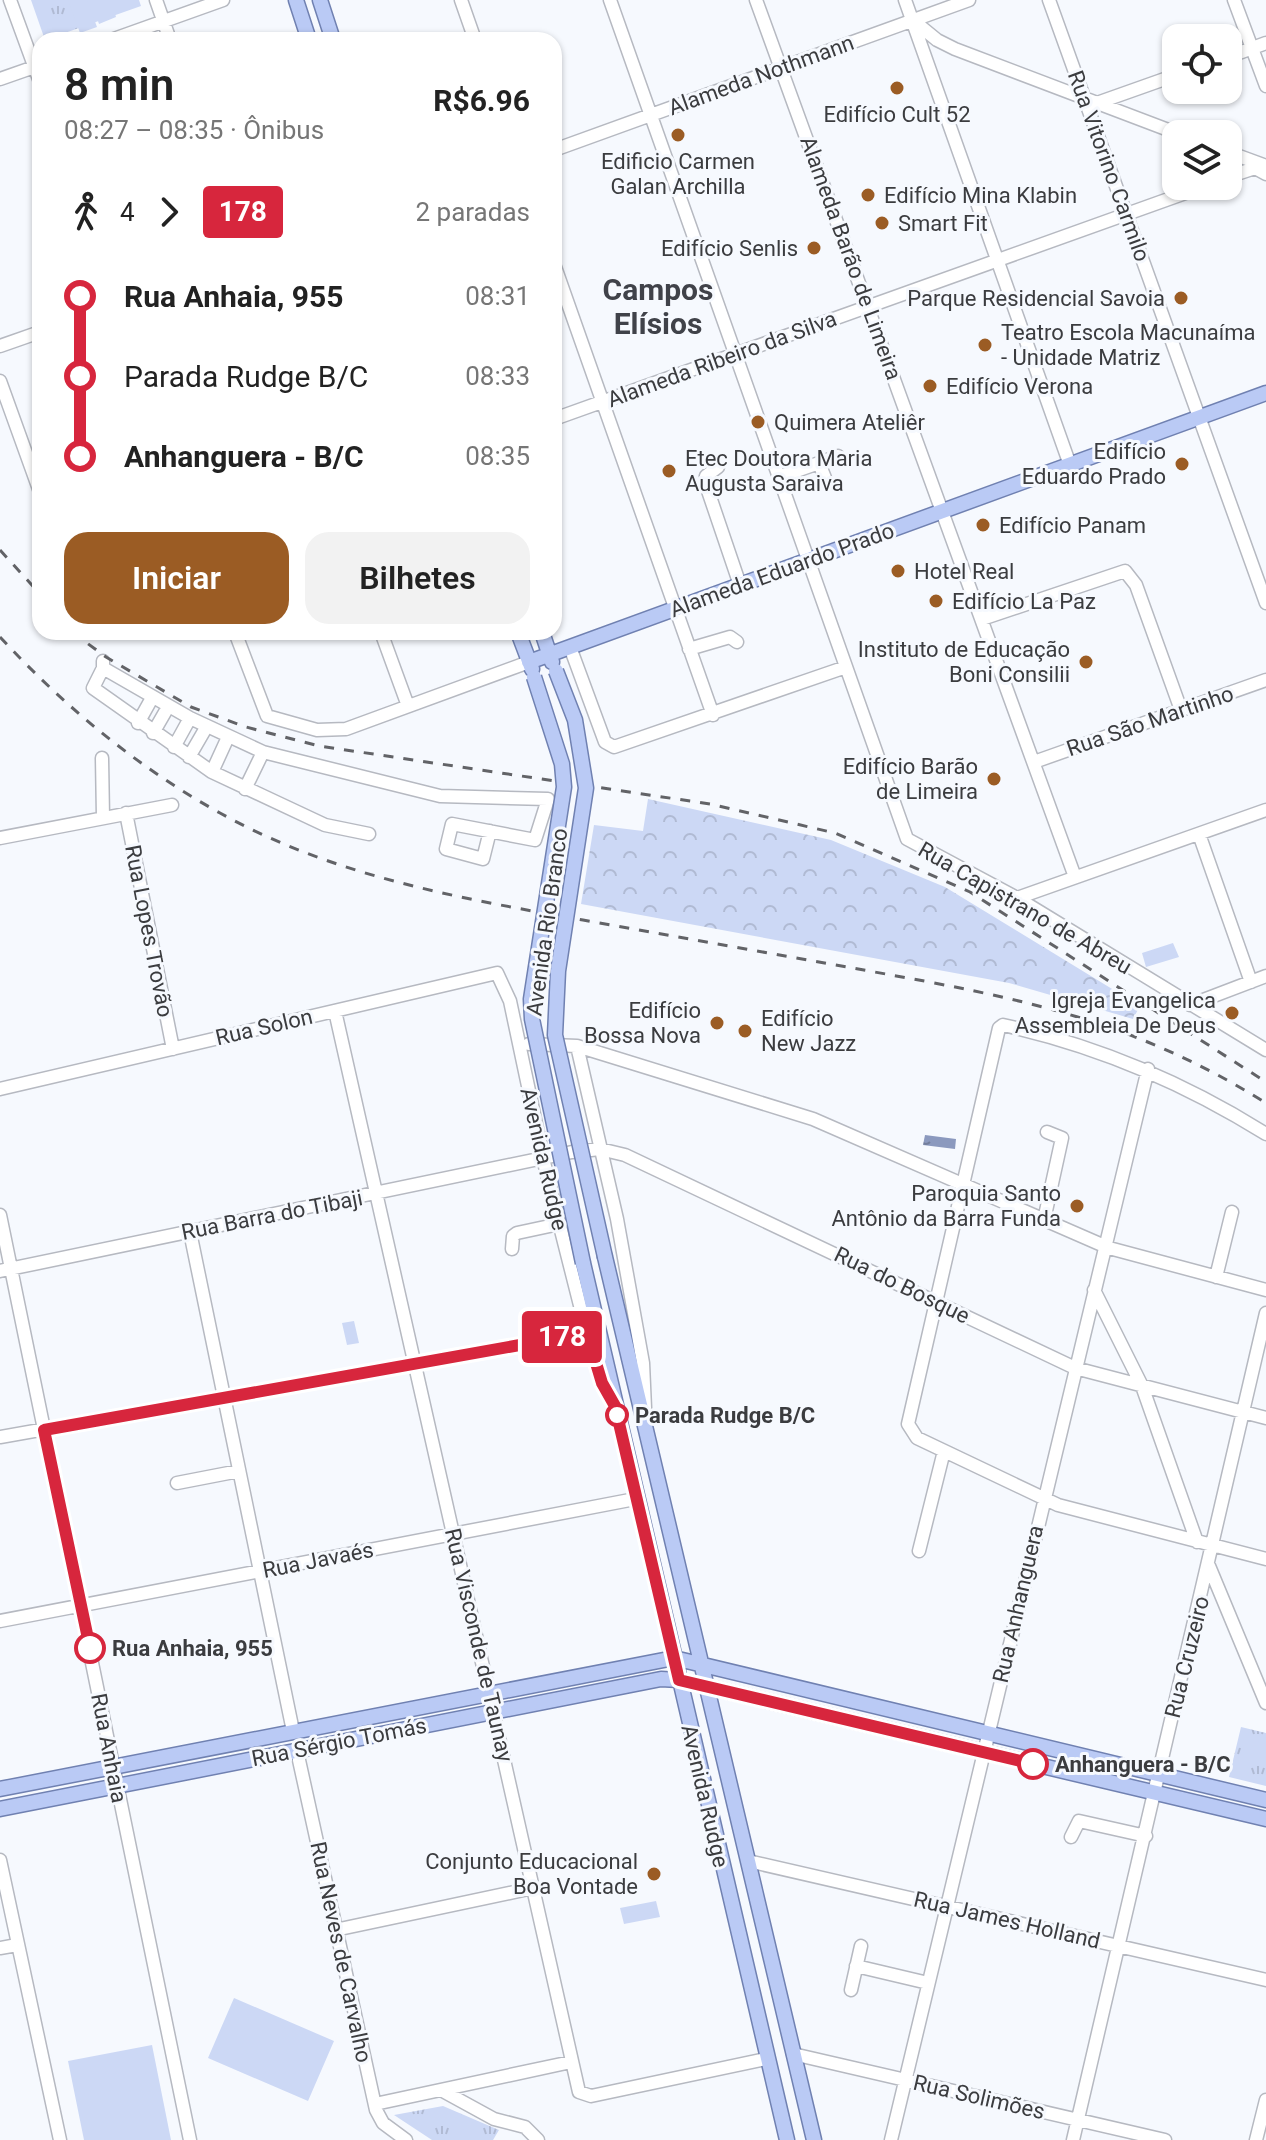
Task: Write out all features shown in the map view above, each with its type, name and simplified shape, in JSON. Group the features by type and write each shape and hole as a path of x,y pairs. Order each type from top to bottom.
{"main road":[{"path":"296,0 306,32"},
{"path":"320,0 330,32"},
{"name":"Alameda Eduardo Prado","path":"529,662 1266,393"},
{"name":"Avenida Rio Branco","path":"521,640 562,764 564,787 531,999 532,1019 583,1263"},
{"name":"Avenida Rio Branco","path":"545,640 575,720 586,788 558,971 555,1035 605,1257"},
{"name":"Avenida Rudge","path":"605,1257 814,2140"},
{"name":"Avenida Rudge","path":"583,1263 635,1499 787,2140"},
{"path":"674,1658 1266,1800"},
{"name":"Rua Sérgio Tomás","path":"0,1789 674,1658"},
{"name":"Rua Sérgio Tomás","path":"0,1809 636,1682 679,1680 1266,1819"}],"street":[{"path":"10,0 32,54"},
{"path":"156,0 167,32"},
{"path":"133,32 223,0"},
{"path":"461,0 472,32"},
{"path":"570,647 605,742 611,747 625,745 846,667 610,0"},
{"name":"Alameda Barão de Limeira","path":"756,0 783,66 1075,877"},
{"path":"905,0 1070,465"},
{"name":"Alameda Nothmann","path":"562,147 969,0"},
{"name":"Rua Vitorino Carmilo","path":"1049,0 1090,101 1126,216 1199,418 1261,576 1266,603"},
{"path":"1234,0 1266,86"},
{"path":"913,20 945,45 1162,128"},
{"path":"1242,52 1266,43"},
{"path":"0,79 32,68"},
{"path":"1090,101 1162,79"},
{"name":"Alameda Ribeiro da Silva","path":"562,416 1168,200"},
{"path":"562,287 713,715"},
{"path":"0,346 32,335"},
{"path":"0,381 32,470"},
{"path":"779,477 838,456"},
{"path":"819,463 825,478"},
{"path":"718,467 706,476 705,482 740,585"},
{"path":"982,619 1125,571 1136,585 1181,710"},
{"path":"689,649 730,637 737,642"},
{"name":"Alameda Eduardo Prado","path":"238,640 267,716 296,725 340,731 529,662"},
{"path":"384,640 408,706"},
{"path":"369,834 325,825 212,772 138,723 92,684 103,664 117,677 168,707 263,752 440,796 548,799 535,840 490,831"},
{"name":"Rua Capistrano de Abreu","path":"846,667 907,839 1017,898 1266,1050"},
{"path":"105,696 117,677"},
{"name":"Rua São Martinho","path":"1034,762 1266,680"},
{"path":"122,711 136,689"},
{"path":"138,723 152,698"},
{"path":"153,733 168,707"},
{"path":"174,747 190,718"},
{"path":"189,757 207,726"},
{"path":"212,772 228,737"},
{"path":"245,789 263,752"},
{"path":"102,758 103,817"},
{"path":"0,838 172,805"},
{"path":"1017,898 1266,810"},
{"name":"Rua Lopes Trovão","path":"126,813 173,1049"},
{"path":"1199,834 1251,982"},
{"name":"Rua Solon","path":"0,1089 490,973 501,976 510,1001"},
{"path":"1190,1005 1266,976"},
{"name":"Avenida Rudge","path":"510,1001 543,1159 587,1333 602,1383 615,1406"},
{"name":"Rua Visconde de Taunay","path":"335,1011 579,2092 591,2096 766,2059"},
{"path":"1266,1134 1148,1069 1105,1052 1003,1025 999,1028 938,1302 909,1415 909,1429 917,1438 1070,1509 1266,1559"},
{"path":"518,1046 552,1042 577,1046 813,1119 1104,1246 1266,1290"},
{"name":"Avenida Rudge","path":"577,1046 643,1363 644,1416"},
{"name":"Rua Anhanguera","path":"891,2140 1148,1069"},
{"path":"1044,1220 1062,1138 1047,1132"},
{"name":"Rua do Bosque","path":"543,1159 600,1149 625,1155 1075,1368 1266,1418"},
{"name":"Rua Barra do Tibaji","path":"5,1270 543,1159"},
{"path":"1216,1277 1232,1212"},
{"name":"Rua Anhaia","path":"0,1215 5,1270 44,1430 190,2140"},
{"path":"512,1249 513,1236 517,1233 559,1224"},
{"path":"190,1232 293,1731"},
{"path":"1094,1290 1142,1386 1197,1542"},
{"name":"Rua Cruzeiro","path":"1073,2140 1121,1946 1266,1313"},
{"path":"0,1437 587,1333"},
{"path":"1113,1379 1127,1375 1131,1360"},
{"path":"919,1551 944,1451"},
{"path":"177,1483 239,1471"},
{"name":"Rua Javaés","path":"0,1621 635,1499"},
{"path":"1209,1566 1266,1703"},
{"name":"Rua Neves de Carvalho","path":"297,1751 375,2104 383,2123 406,2140"},
{"path":"1071,1837 1079,1821 1146,1836"},
{"path":"0,1860 60,2140"},
{"name":"Rua James Holland","path":"748,1861 1266,1980"},
{"path":"335,1930 533,1888"},
{"path":"0,1948 17,1945"},
{"path":"851,1990 861,1946"},
{"path":"856,1966 928,1983"},
{"name":"Rua Solimões","path":"793,2054 1165,2140"},
{"path":"375,2104 571,2062"},
{"path":"441,2090 494,2119 525,2127 538,2140"},
{"path":"1256,2140 1266,2100"}],"green space":[{"path":"31,0 139,0 141,6 68,32 42,32"},
{"path":"68,0 87,0 97,27 80,32"},
{"path":"91,0 111,0 116,17 99,24"},
{"path":"648,799 831,840 945,887 1140,1006 1133,1019 1009,983 581,904 594,825 643,831"},
{"path":"1173,943 1179,957 1146,967 1142,953"},
{"path":"354,1321 359,1343 347,1345 342,1323"},
{"path":"1241,1727 1266,1733 1266,1786 1229,1777"},
{"path":"656,1901 660,1917 624,1924 620,1908"},
{"path":"234,1998 334,2041 308,2101 208,2058"},
{"path":"152,2045 171,2140 84,2140 68,2061"},
{"path":"443,2106 499,2130 493,2140 432,2140 394,2115"}],"water":[{"path":"925,1135 956,1139 955,1149 923,1145"}],"railway":[{"path":"0,550 32,585"},
{"path":"0,637 50,688 131,756 220,813 307,853 397,882 489,903 924,981 1026,1003 1122,1032 1169,1051 1266,1103"},
{"path":"83,640 191,707 246,727 319,746 710,804 835,833 970,892 1266,1082"}],"bus line":[{"name":"178","path":"90,1648 44,1430 587,1333 595,1365 608,1398 615,1406 679,1680 1033,1764"}],"place":[{"name":"Edifício Cult 52","path":"897,88"},
{"name":"Edificio Carmen Galan Archilla","path":"678,135"},
{"name":"Edifício Mina Klabin","path":"868,195"},
{"name":"Smart Fit","path":"882,223"},
{"name":"Edifício Senlis","path":"814,248"},
{"name":"Parque Residencial Savoia","path":"1181,298"},
{"name":"Teatro Escola Macunaíma - Unidade Matriz","path":"985,345"},
{"name":"Edifício Verona","path":"930,386"},
{"name":"Quimera Ateliêr","path":"758,422"},
{"name":"Edifício Eduardo Prado","path":"1182,464"},
{"name":"Etec Doutora Maria Augusta Saraiva","path":"669,471"},
{"name":"Edifício Panam","path":"983,525"},
{"name":"Hotel Real","path":"898,571"},
{"name":"Edifício La Paz","path":"936,601"},
{"name":"Instituto de Educação Boni Consilii","path":"1086,662"},
{"name":"Edifício Barão de Limeira","path":"994,779"},
{"name":"Igreja Evangelica Assembleia De Deus","path":"1232,1013"},
{"name":"Edifício Bossa Nova","path":"717,1023"},
{"name":"Edifício New Jazz","path":"745,1031"},
{"name":"Paroquia Santo Antônio da Barra Funda","path":"1077,1206"},
{"name":"Parada Rudge B/C","path":"617,1415"},
{"name":"Rua Anhaia, 955","path":"90,1648"},
{"name":"Anhanguera - B/C","path":"1033,1764"},
{"name":"Conjunto Educacional Boa Vontade","path":"654,1874"}],"district":[{"name":"Campos Elísios","path":"658,306"}]}
